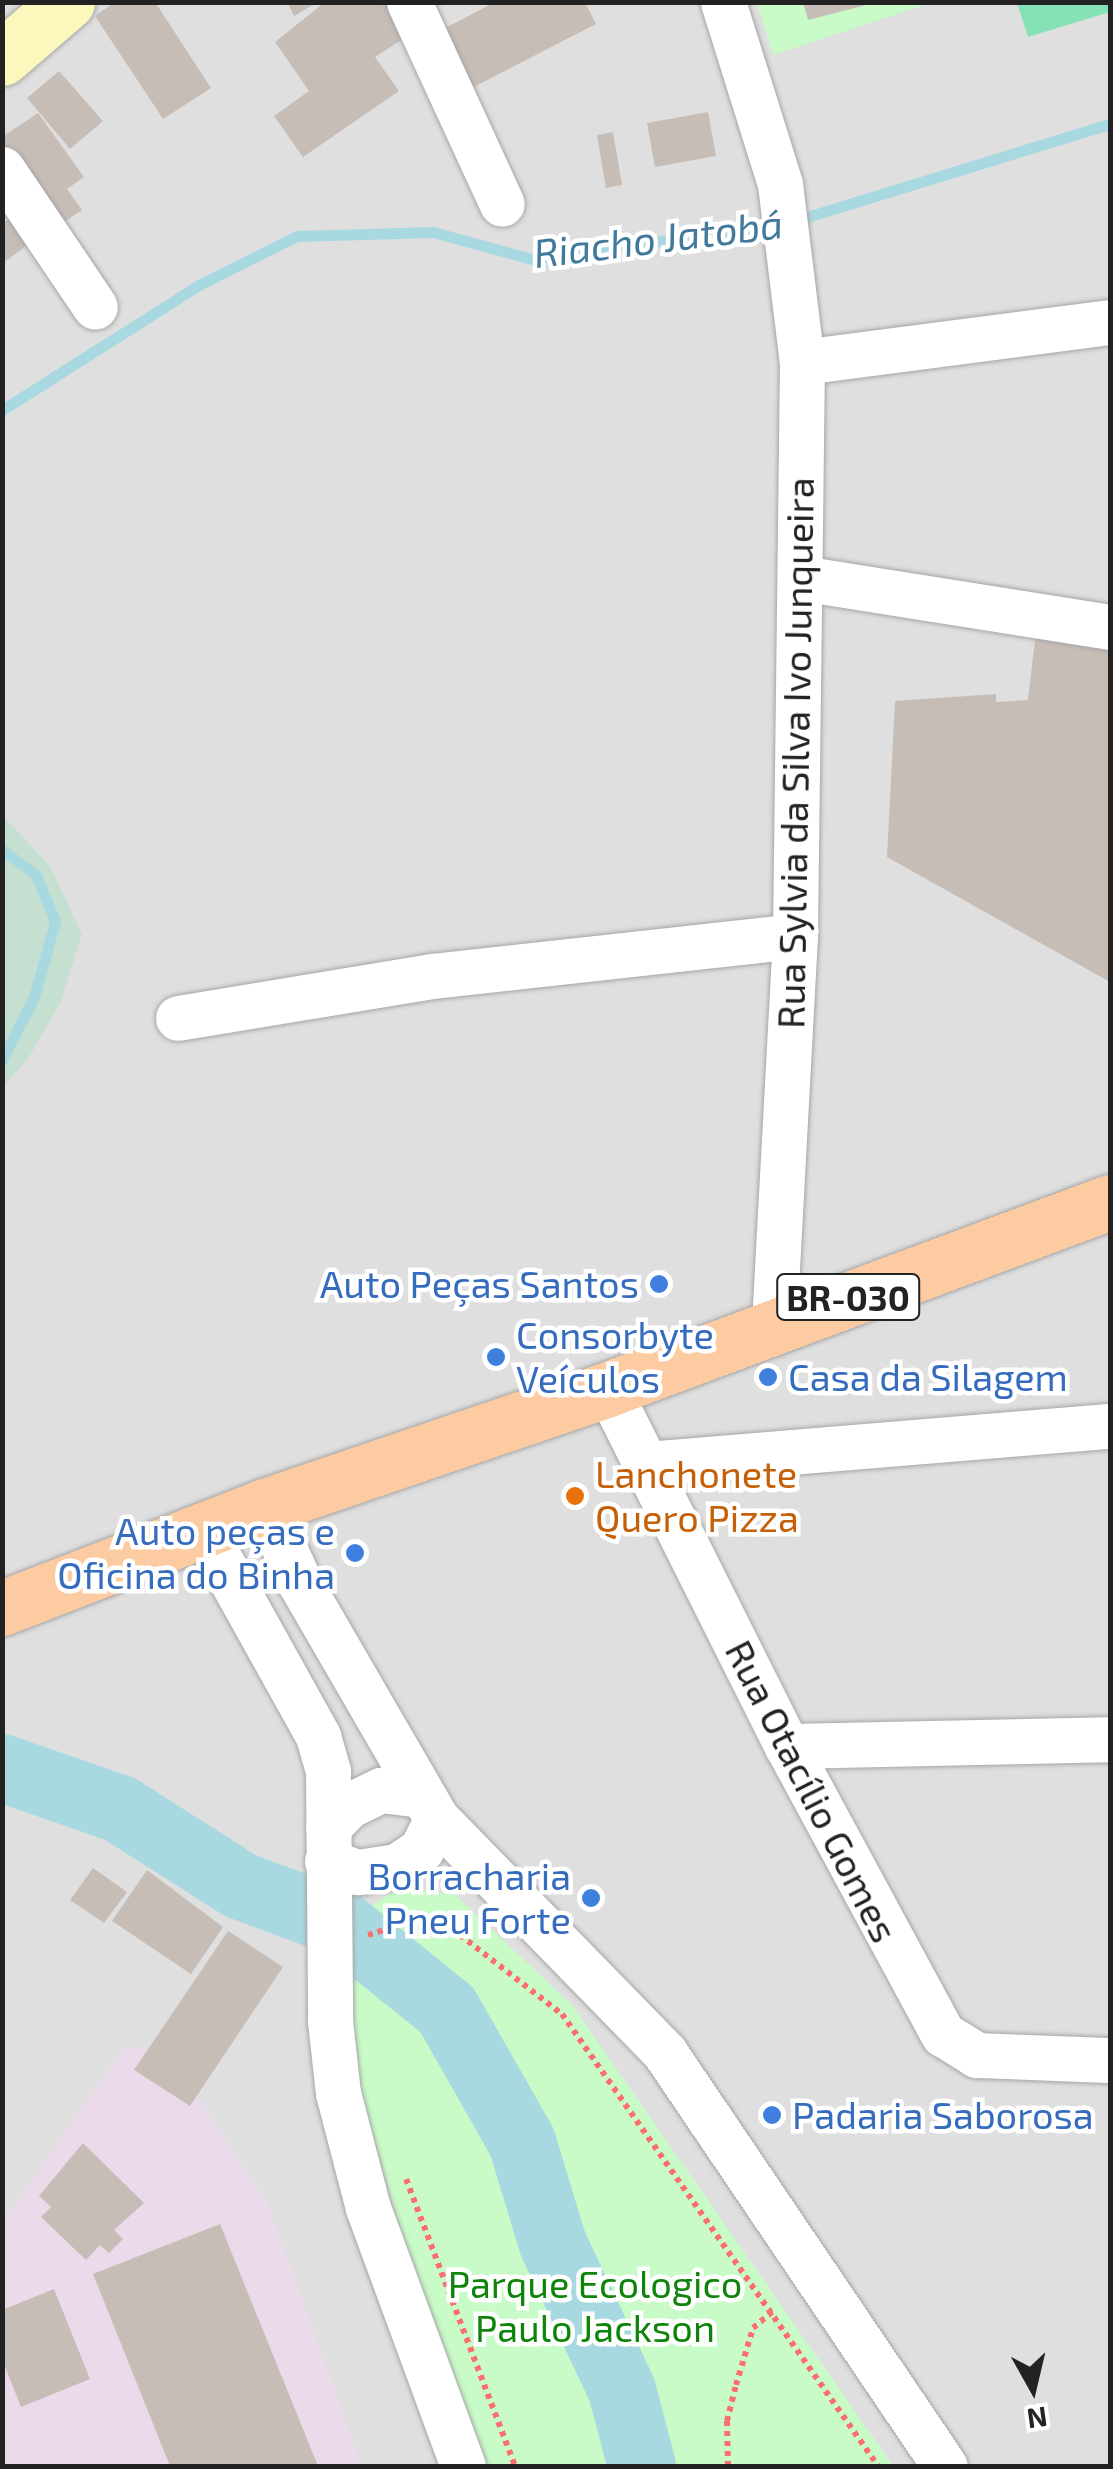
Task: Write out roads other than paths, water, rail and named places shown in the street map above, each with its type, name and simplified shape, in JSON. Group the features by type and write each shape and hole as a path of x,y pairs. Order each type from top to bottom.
{"main road":[{"name":"BR-030","path":"4,1612 265,1506 608,1388 1110,1202"}],"street":[{"path":"2,58 67,2"},
{"path":"410,2 502,204"},
{"name":"Rua Sylvia da Silva Ivo Junqueira","path":"722,2 780,184 792,243 802,362 795,936 774,1324"},
{"path":"2,170 95,307"},
{"path":"802,362 1110,322"},
{"path":"801,578 1110,626"},
{"path":"178,1018 433,976 795,936"},
{"name":"Rua Otacílio Gomes","path":"608,1388 787,1746 942,2034 978,2056 1110,2060"},
{"path":"646,1464 1110,1426"},
{"path":"265,1506 300,1582 429,1807 665,2053 945,2466"},
{"path":"204,1530 318,1736 328,1772 330,2021 353,2160 464,2466"},
{"path":"787,1746 1110,1738"},
{"path":"328,1844 348,1806 381,1790 429,1807"},
{"path":"328,1844 358,1872 398,1866 420,1850 429,1807"}],"waterway":[{"name":"Riacho Jatobá","path":"794,221 1110,124"},
{"name":"Riacho Jatobá","path":"2,410 199,285 297,236 433,232 532,259 776,225"},
{"name":"Riacho Jatobá","path":"2,850 36,875 55,921 34,997 2,1060"},
{"path":"2,1768 120,1809 241,1886 338,1922 447,2010 522,2142 553,2244 622,2390 642,2466"}],"place":[{"name":"Auto Peças Santos","path":"659,1284"},
{"name":"Consorbyte Veículos","path":"496,1357"},
{"name":"Casa da Silagem","path":"768,1377"},
{"name":"Lanchonete Quero Pizza","path":"575,1496"},
{"name":"Auto peças e Oficina do Binha","path":"355,1553"},
{"name":"Borracharia Pneu Forte","path":"591,1898"},
{"name":"Padaria Saborosa","path":"772,2115"}],"park label":[{"name":"Parque Ecologico Paulo Jackson","path":"595,2306"}]}
